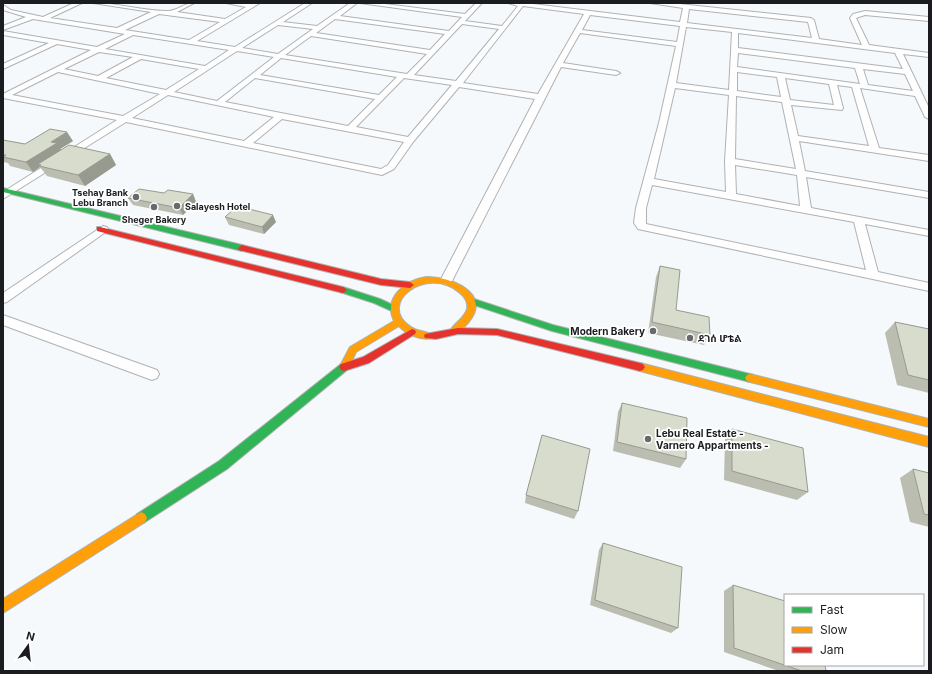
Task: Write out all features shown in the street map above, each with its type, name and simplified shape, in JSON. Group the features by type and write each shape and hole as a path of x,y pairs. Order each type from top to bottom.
{"main road":[{"path":"5,193 381,282 410,286"},
{"path":"89,226 344,290 377,301 394,309"},
{"path":"454,331 465,323 471,312 472,302 467,292 458,285 446,280 427,280 410,286 401,292 396,300 394,309 398,322 412,332 433,336 454,331 488,331 526,338 929,442"},
{"path":"472,302 552,328 929,423"},
{"path":"345,366 353,350 398,322"},
{"path":"3,607 224,465 345,366 366,360 412,332"}],"street":[{"path":"45,18 79,3"},
{"path":"96,3 226,21"},
{"path":"169,14 191,3"},
{"path":"229,3 254,5"},
{"path":"5,193 308,3"},
{"path":"219,103 309,34 354,3"},
{"path":"363,3 466,16"},
{"path":"350,129 380,98 450,33 479,3"},
{"path":"511,3 588,13 603,12 684,25 929,55"},
{"path":"653,3 811,20"},
{"path":"4,96 382,172 391,167 410,140 456,83 484,53 503,28 528,4"},
{"path":"192,41 254,5"},
{"path":"3,7 9,12 32,17 238,48 540,97"},
{"path":"686,7 673,85 650,181 639,216 639,223 642,227 929,287"},
{"path":"119,30 157,12"},
{"path":"411,28 430,12"},
{"path":"808,12 816,41"},
{"path":"446,280 540,97 588,13"},
{"path":"866,47 853,18 855,15 865,13 929,19"},
{"path":"3,28 32,17"},
{"path":"333,17 365,27 411,28 450,33"},
{"path":"460,22 503,28"},
{"path":"276,23 318,28"},
{"path":"348,40 365,27"},
{"path":"578,30 680,44"},
{"path":"731,195 730,161 735,31"},
{"path":"4,96 133,32"},
{"path":"3,33 206,68"},
{"path":"309,34 430,52"},
{"path":"3,67 57,42"},
{"path":"734,50 908,72"},
{"path":"898,51 929,117"},
{"path":"98,79 139,57"},
{"path":"3,60 14,62"},
{"path":"559,65 616,73"},
{"path":"858,66 865,87"},
{"path":"734,69 918,94"},
{"path":"57,70 280,116 410,140"},
{"path":"255,76 380,98"},
{"path":"781,76 801,173 806,209"},
{"path":"673,85 839,108 840,105 834,83"},
{"path":"855,86 875,150"},
{"path":"245,145 280,116"},
{"path":"794,138 929,158"},
{"path":"730,161 929,195"},
{"path":"650,181 929,233"},
{"path":"858,219 873,276"},
{"path":"3,299 103,229"},
{"path":"3,320 152,374"}],"building":[{"path":"50,129 67,132 51,142 57,143 26,162 3,157 6,155 3,155 3,140 25,144"},
{"path":"69,145 110,154 78,175 39,166 41,165 38,164"},
{"path":"139,189 164,193 168,190 193,194 179,208 128,198"},
{"path":"237,206 273,215 262,227 225,217"},
{"path":"660,266 680,270 676,310 709,317 710,335 652,322"},
{"path":"895,322 929,329 929,380 908,375"},
{"name":"Lebu Real Estate - Varnero Appartments -","path":"622,403 687,418 686,459 617,442"},
{"path":"732,429 803,448 808,492 732,471"},
{"path":"542,435 590,449 578,511 526,495"},
{"path":"913,469 929,473 929,515 924,514"},
{"path":"603,543 682,567 678,628 595,600"},
{"path":"733,585 784,601 784,665 734,648"},
{"path":"787,666 825,666 826,671 802,671"}],"traffic: fast":[{"path":"3,190 242,248"},
{"path":"343,290 377,301 394,309"},
{"path":"471,301 552,328 750,378"},
{"path":"141,518 223,465 344,367"}],"traffic: slow":[{"path":"428,336 418,334 405,327 398,320 395,309 398,297 402,292 419,281 443,281 460,288 467,294 471,301 471,309 467,318 454,331"},
{"path":"345,366 353,350 399,322"},
{"path":"640,367 929,442"},
{"path":"750,378 929,423"},
{"path":"3,607 141,518"}],"traffic: jam":[{"path":"100,229 343,290"},
{"path":"242,248 381,282 410,285"},
{"path":"428,336 436,336 458,331 497,332 640,367"},
{"path":"344,367 366,360 412,332"}],"place":[{"name":"Tsehay Bank Lebu Branch","path":"136,197"},
{"name":"Salayesh Hotel","path":"177,206"},
{"name":"Sheger Bakery","path":"154,207"},
{"name":"Modern Bakery","path":"653,331"},
{"name":"ደገሰ ሆቴል","path":"690,338"},
{"name":"Lebu Real Estate - Varnero Appartments -","path":"648,439"}]}
